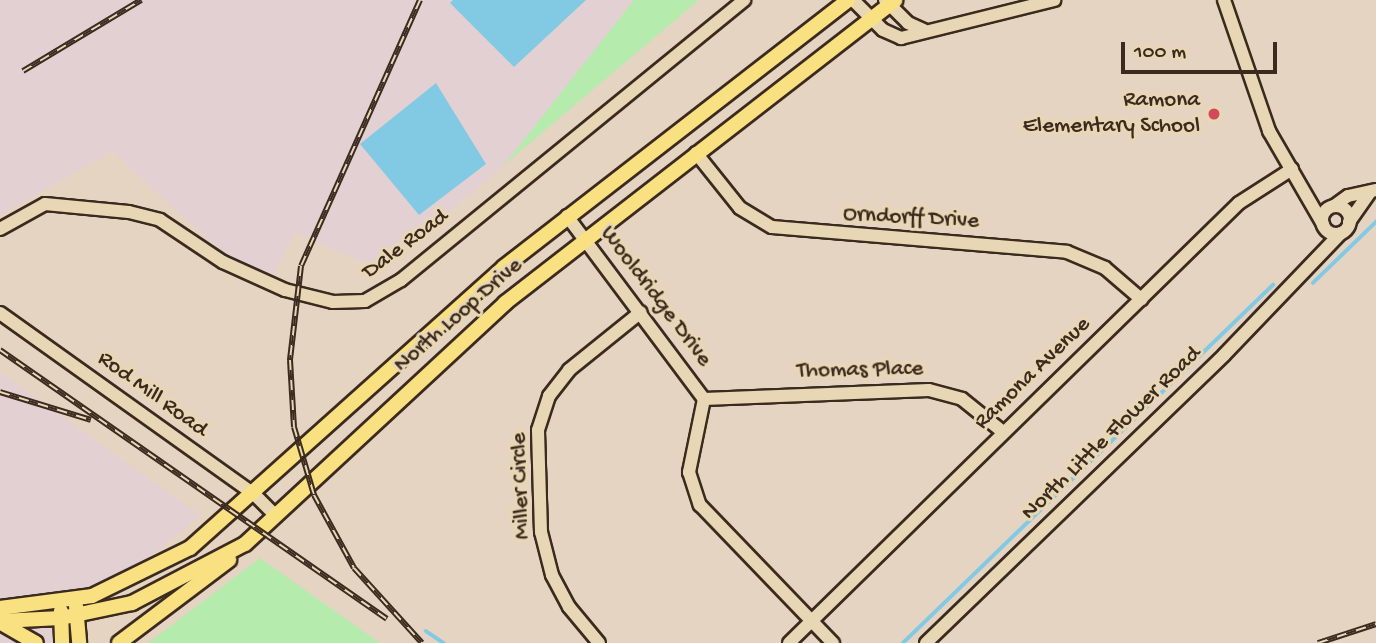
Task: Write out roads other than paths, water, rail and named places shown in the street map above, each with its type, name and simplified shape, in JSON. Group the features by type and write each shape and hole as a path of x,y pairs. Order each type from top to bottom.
{"main road":[{"name":"North Loop Drive","path":"0,622 61,618 71,606 141,576 190,548 567,216 850,0"},
{"name":"North Loop Drive","path":"71,606 155,594 245,544 415,385 585,239 890,1"},
{"path":"397,364 415,385"},
{"path":"119,643 203,585 245,544"},
{"path":"0,608 71,606 79,643"},
{"path":"61,618 62,643"},
{"path":"0,622 36,643"}],"street":[{"name":"Dale Road","path":"0,229 45,204 129,212 160,220 223,262 285,290 333,302 365,301 401,280 744,0"},
{"path":"850,0 891,36 912,37 924,30 1054,0"},
{"path":"1224,0 1269,131 1323,224 1324,252"},
{"path":"890,1 908,23 924,30"},
{"name":"Orndorff Drive","path":"696,153 740,208 772,227 1067,252 1105,268 1141,299"},
{"name":"Ramona Avenue","path":"811,621 1239,203 1292,169"},
{"path":"1323,224 1332,207 1348,196 1373,191"},
{"name":"North Little Flower Road","path":"926,643 1324,252 1373,191"},
{"path":"1309,198 1345,209 1345,227 1323,224"},
{"name":"Wooldridge Drive","path":"567,216 704,398 690,465 694,495 712,521 832,643"},
{"name":"Miller Circle","path":"599,643 569,607 552,575 541,532 538,430 549,396 569,370 641,312"},
{"name":"Rod Mill Road","path":"0,313 254,494 276,516"},
{"name":"Thomas Place","path":"704,398 929,390 962,399 1003,432"},
{"path":"789,643 811,621"}],"water":[{"path":"453,0 586,0 514,67 450,3"},
{"path":"436,83 486,164 419,215 360,144"}],"waterway":[{"path":"1313,283 1376,222"},
{"path":"903,643 1273,285"},
{"path":"426,631 444,643"}],"railway":[{"path":"23,71 141,0"},
{"path":"420,0 301,266 290,360 294,427 314,495 354,568 422,643"},
{"path":"0,350 387,619"},
{"path":"0,392 91,420"},
{"path":"1318,643 1376,624"}],"place":[{"name":"Ramona Elementary School","path":"1214,114"}]}
